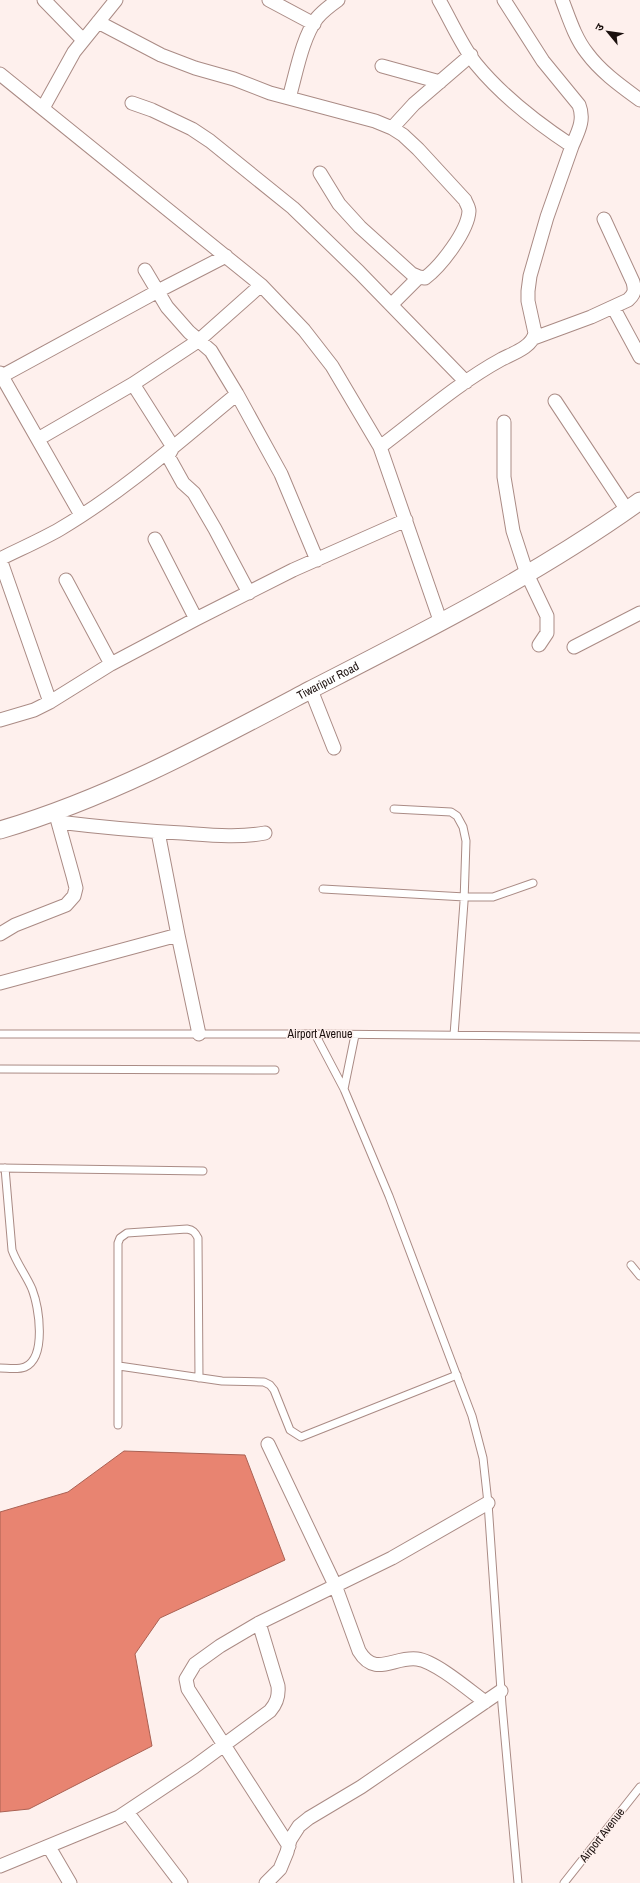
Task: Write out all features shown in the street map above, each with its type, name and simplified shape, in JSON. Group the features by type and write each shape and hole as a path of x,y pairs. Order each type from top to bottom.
{"street":[{"path":"44,0 83,40"},
{"path":"43,108 74,52 116,0"},
{"path":"269,0 314,24"},
{"path":"289,98 303,50 314,24 328,7 338,0"},
{"path":"439,0 476,63 493,82 539,124 572,146"},
{"path":"504,0 544,62 579,105 582,112 582,122 547,217 530,276 528,291 535,333 534,338"},
{"path":"562,0 576,35 586,52 598,67 640,100"},
{"path":"98,22 161,55 289,98 376,121 392,128 418,149 465,200 469,210 466,222 450,252 432,273 425,278 419,277 412,274 360,227 339,204 320,173"},
{"path":"392,128 414,104 471,55"},
{"path":"382,66 440,82"},
{"path":"0,74 261,285 304,330 332,366 380,446 442,623"},
{"path":"132,103 174,120 210,141 293,208 466,382"},
{"path":"380,446 480,371 531,342 534,338 613,307 628,300 636,294 633,282 604,219"},
{"path":"81,515 1,375 226,256"},
{"path":"145,270 167,307 177,319 211,351 237,394 281,474 317,560"},
{"path":"391,305 419,277"},
{"path":"38,439 133,384 198,340 261,285"},
{"path":"613,307 640,357"},
{"path":"133,384 173,447"},
{"path":"50,702 0,559 60,529 81,515 150,466 237,394"},
{"path":"555,401 634,505"},
{"path":"504,422 504,477 507,504 513,532 527,574 547,616 547,633 539,645"},
{"path":"173,447 168,456 183,483 192,491 215,529 249,593"},
{"name":"Tiwaripur Road","path":"0,829 56,816 212,742 442,623 527,574 634,505"},
{"path":"0,720 34,710 50,702 111,664 196,619 317,560 406,520"},
{"path":"155,539 196,619"},
{"path":"66,580 111,664"},
{"path":"574,647 640,613"},
{"path":"311,690 334,748"},
{"path":"0,934 66,905 74,896 76,888 75,882 56,816 158,832 208,835 250,835 265,833"},
{"path":"158,832 199,1034"},
{"path":"0,984 178,935"},
{"path":"268,1444 335,1585 359,1651 365,1660 376,1665 406,1659 429,1661 485,1702"},
{"path":"289,1846 188,1688 186,1680 195,1664 220,1646 259,1623 392,1558 488,1503"},
{"path":"0,1866 119,1817 224,1745 270,1711 276,1704 279,1695 278,1686 259,1623"},
{"path":"266,1883 280,1869 290,1840 299,1826 309,1818 362,1787 501,1691"},
{"path":"127,1812 181,1883"},
{"path":"49,1847 70,1883"}],"lane":[{"path":"394,809 440,810 451,812 457,816 464,826 466,841 465,897 454,1035"},
{"path":"323,889 465,897 493,897 533,883"},
{"name":"Airport Avenue","path":"0,1034 315,1034 640,1037"},
{"path":"315,1034 344,1089 389,1196 472,1416 483,1458 488,1503 501,1691 518,1883"},
{"path":"344,1089 355,1035"},
{"path":"0,1069 275,1070"},
{"path":"0,1368 24,1368 35,1358 38,1347 39,1315 31,1287 16,1262 12,1250 2,1168 203,1171"},
{"path":"118,1425 118,1243 120,1238 127,1233 135,1231 187,1229 193,1230 198,1238 199,1378"},
{"path":"631,1265 640,1276"},
{"path":"119,1366 222,1381 258,1381 270,1385 274,1390 290,1430 301,1437 457,1375"},
{"name":"Airport Avenue","path":"564,1883 640,1787"}],"shaded area":[{"path":"124,1451 245,1455 285,1560 160,1618 135,1654 152,1746 29,1809 0,1812 0,1512 68,1492"}]}
